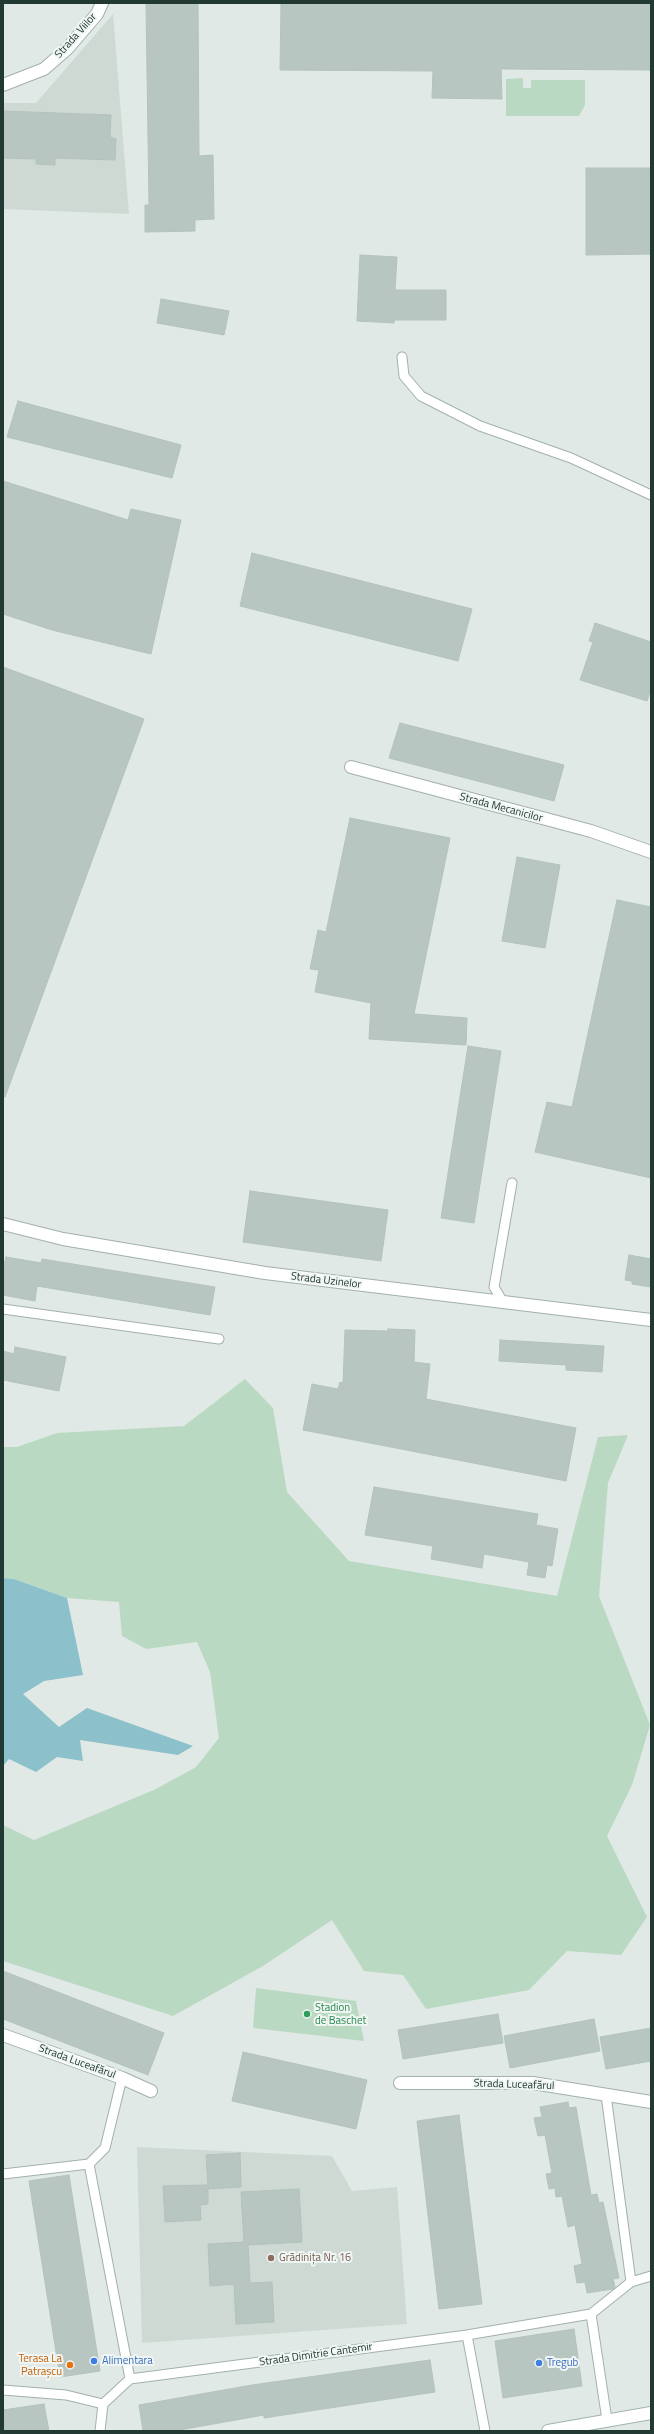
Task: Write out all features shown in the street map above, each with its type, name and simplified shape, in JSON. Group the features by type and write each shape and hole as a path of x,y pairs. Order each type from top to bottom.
{"street":[{"name":"Strada Viilor","path":"3,85 44,69 67,49 97,14 102,3"},
{"name":"Strada Mecanicilor","path":"350,767 590,831 651,852"},
{"name":"Strada Uzinelor","path":"3,1224 64,1239 265,1273 651,1320"},
{"name":"Strada Luceafărul","path":"3,2035 122,2078 151,2091"},
{"name":"Strada Luceafărul","path":"400,2083 533,2083 562,2086 651,2102"},
{"path":"548,2431 651,2413"}],"lane":[{"path":"402,357 404,376 421,396 480,426 571,458 651,495"},
{"path":"503,1302 494,1287 512,1183"},
{"path":"3,1308 219,1339"},
{"path":"3,2174 89,2164 105,2148 122,2078"},
{"path":"606,2095 631,2282"},
{"path":"89,2164 130,2379 103,2404 100,2431"},
{"path":"607,2420 591,2314 631,2282 651,2276"},
{"name":"Strada Dimitrie Cantemir","path":"130,2379 467,2334 591,2314"},
{"path":"467,2334 485,2431"},
{"path":"3,2390 66,2395 103,2404"}],"shaded area":[{"path":"113,14 129,214 3,209 3,103 36,103"},
{"name":"Grădinița Nr. 16","path":"137,2147 332,2156 352,2191 397,2187 407,2324 142,2343"}],"green space":[{"path":"523,78 523,88 531,88 531,80 585,80 585,105 579,116 506,116 506,79"},
{"path":"245,1379 273,1408 287,1492 349,1561 557,1596 598,1437 628,1435 608,1483 599,1596 650,1725 632,1785 607,1836 647,1917 621,1955 567,1951 529,1990 426,2009 403,1975 364,1971 332,1920 263,1966 173,2016 3,1961 3,1825 34,1840 156,1789 196,1767 219,1738 210,1672 197,1642 146,1649 122,1636 119,1602 67,1598 14,1579 3,1578 3,1447 17,1447 57,1433 184,1426"},
{"name":"Stadion de Baschet","path":"256,1988 356,2001 364,2041 253,2028"}],"water":[{"path":"3,1578 14,1579 67,1598 83,1675 44,1681 23,1694 59,1727 87,1708 193,1746 178,1755 80,1740 83,1761 57,1757 36,1772 9,1759 3,1766"}],"building":[{"path":"146,3 198,3 199,156 213,155 214,219 195,220 195,231 145,232 145,205 149,205"},
{"path":"281,3 651,3 651,70 501,69 502,99 432,98 433,71 280,70"},
{"path":"3,111 111,115 110,137 116,139 115,160 55,158 55,165 36,164 36,159 3,158"},
{"path":"586,168 651,168 651,254 586,255"},
{"path":"360,255 397,257 395,290 446,290 446,320 394,320 394,323 357,321"},
{"path":"161,299 229,311 224,335 157,323"},
{"path":"18,401 181,445 172,478 7,437"},
{"path":"3,481 128,520 131,509 181,520 151,654 52,630 3,614"},
{"path":"252,553 472,609 458,661 240,606"},
{"path":"595,623 651,642 651,689 647,701 580,680 593,642 589,641"},
{"path":"3,667 144,719 5,1097 3,1097"},
{"path":"400,723 564,765 554,801 389,758"},
{"path":"350,818 450,838 414,1014 467,1018 466,1045 369,1039 371,1003 315,992 319,970 310,969 318,930 326,932"},
{"path":"517,857 560,865 545,948 502,941"},
{"path":"617,900 651,907 651,1178 535,1152 547,1102 572,1107"},
{"path":"468,1046 501,1051 474,1223 441,1218"},
{"path":"250,1191 388,1210 381,1261 243,1242"},
{"path":"629,1255 651,1259 651,1287 632,1284 632,1281 625,1280"},
{"path":"6,1257 41,1263 42,1259 215,1287 210,1315 37,1286 35,1301 3,1295 3,1262 5,1262"},
{"path":"388,1329 415,1330 414,1362 430,1364 426,1399 576,1428 566,1481 303,1430 312,1384 338,1389 340,1382 343,1383 345,1330 388,1331"},
{"path":"500,1340 604,1346 602,1372 566,1370 566,1365 499,1361"},
{"path":"15,1347 66,1357 59,1391 3,1380 3,1351 14,1354"},
{"path":"374,1487 538,1514 536,1525 558,1529 552,1566 547,1565 545,1578 527,1575 529,1562 484,1554 482,1568 431,1559 433,1546 365,1535"},
{"path":"3,1971 164,2033 148,2075 3,2019"},
{"path":"498,2014 503,2043 403,2059 398,2030"},
{"path":"594,2019 600,2051 510,2068 504,2036"},
{"path":"651,2028 651,2061 606,2069 600,2037"},
{"path":"243,2052 367,2080 356,2129 232,2101"},
{"path":"568,2102 569,2108 576,2107 591,2195 597,2194 599,2203 603,2202 619,2278 613,2279 615,2287 613,2289 587,2293 585,2282 577,2283 574,2266 582,2264 575,2225 568,2227 562,2196 556,2197 555,2188 549,2189 546,2174 552,2173 545,2135 538,2136 534,2118 542,2117 540,2107"},
{"path":"459,2115 482,2304 439,2309 417,2121"},
{"path":"240,2153 241,2187 208,2189 208,2204 200,2205 201,2220 165,2222 163,2186 208,2185 206,2155"},
{"path":"69,2175 100,2371 60,2377 29,2181"},
{"path":"299,2189 302,2242 248,2245 250,2283 272,2282 274,2322 236,2324 234,2284 210,2286 208,2244 244,2242 241,2192"},
{"name":"Tregub","path":"574,2329 582,2386 503,2398 495,2341"},
{"path":"430,2360 435,2392 264,2418 264,2415 174,2431 143,2431 139,2405 252,2385"},
{"path":"44,2404 49,2431 3,2431 3,2410"}],"place":[{"name":"Stadion de Baschet","path":"307,2014"},
{"name":"Grădinița Nr. 16","path":"271,2258"},
{"name":"Alimentara","path":"94,2361"},
{"name":"Tregub","path":"539,2363"},
{"name":"Terasa La Patrașcu","path":"70,2365"}]}
